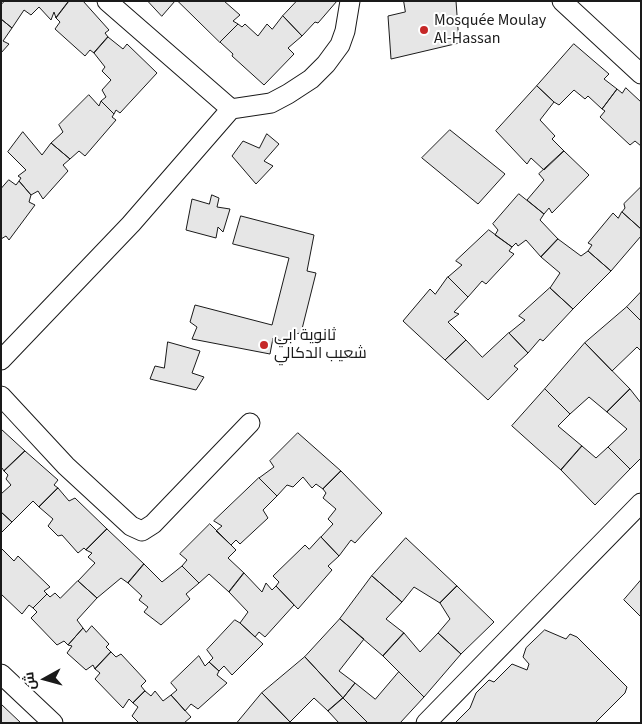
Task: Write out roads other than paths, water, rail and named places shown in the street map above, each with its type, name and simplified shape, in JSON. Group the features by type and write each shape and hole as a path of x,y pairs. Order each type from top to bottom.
{"street":[{"path":"107,1 231,109"},
{"path":"1,360 131,224 231,109 270,103 311,79 326,64 340,45 345,31 350,1"},
{"path":"562,1 641,74"},
{"path":"1,396 66,466 131,526 142,531 153,524 250,423"},
{"path":"426,723 641,503"},
{"path":"1,674 53,723"}],"place":[{"name":"Mosquée Moulay Al-Hassan","path":"424,30"},
{"name":"ثانوية ابي شعيب الدكالي","path":"264,345"}]}
